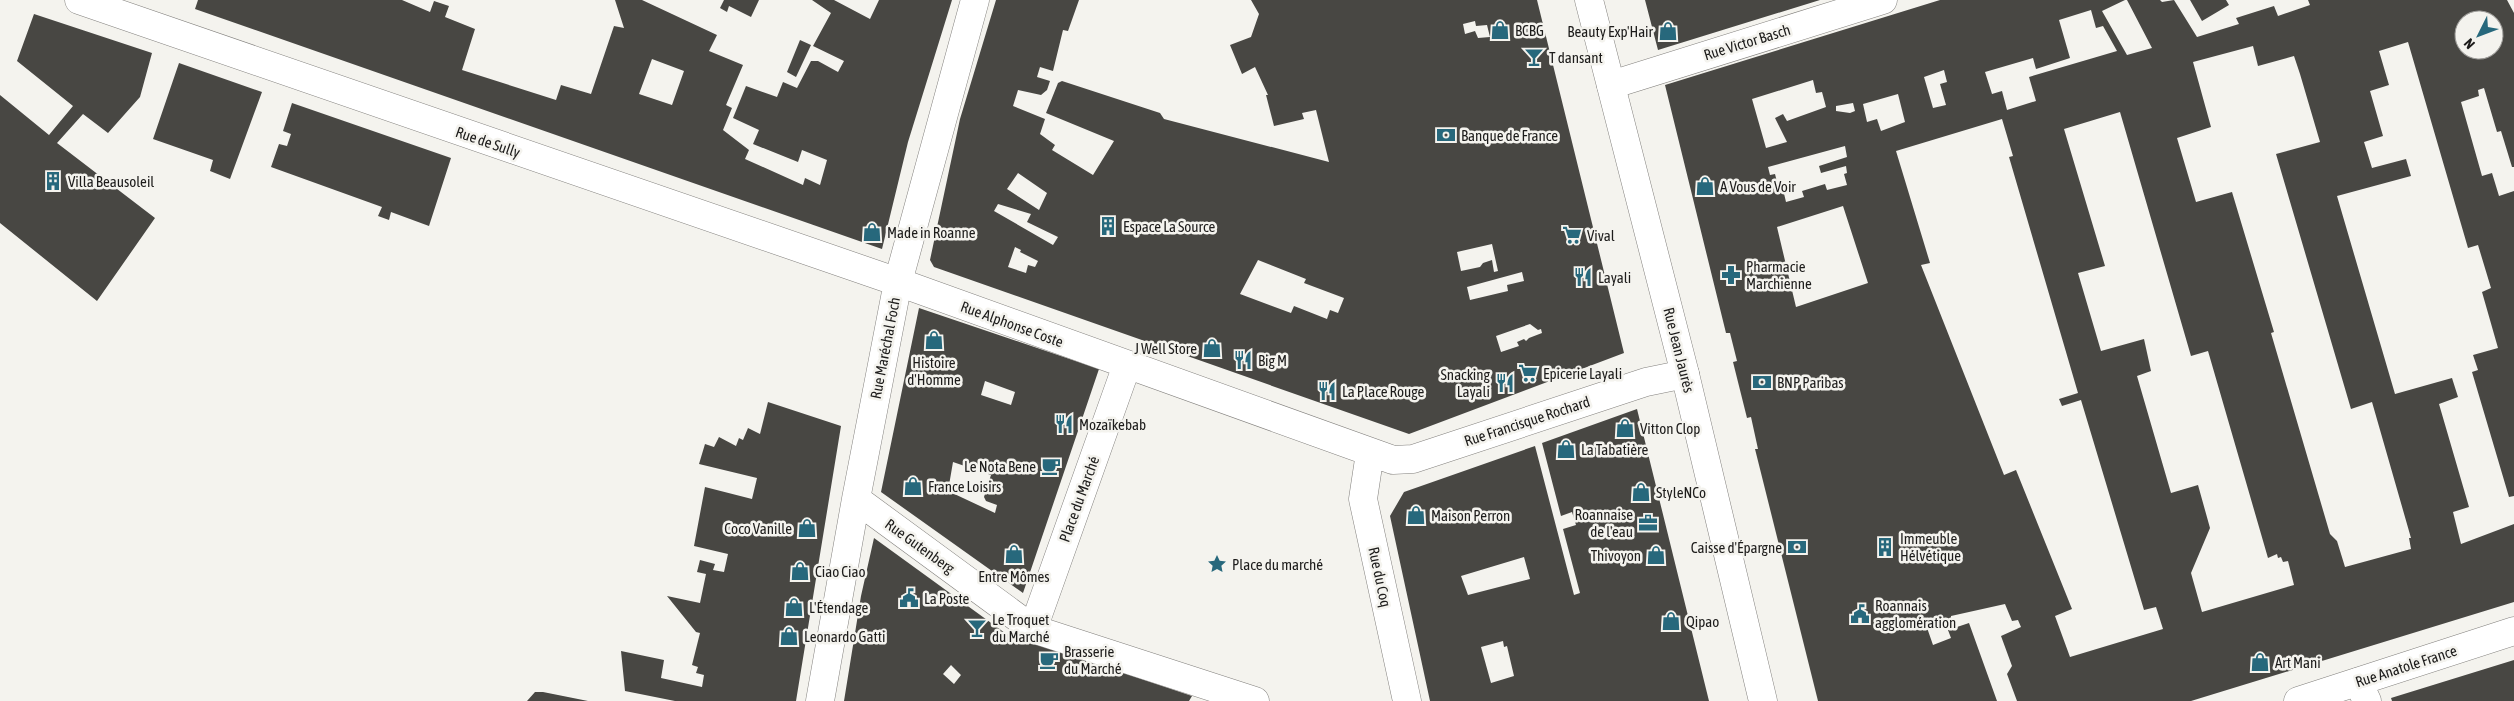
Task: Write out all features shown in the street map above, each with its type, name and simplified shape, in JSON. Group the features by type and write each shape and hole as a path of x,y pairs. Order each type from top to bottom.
{"street":[{"name":"Rue de Sully","path":"79,0 898,282"},
{"name":"Rue Maréchal Foch","path":"820,701 856,499 898,282 975,0"},
{"name":"Rue Jean Jaurès","path":"1589,0 1685,374 1764,701"},
{"name":"Rue Victor Basch","path":"1611,85 1884,0"},
{"name":"Rue Alphonse Coste","path":"898,282 1127,365"},
{"path":"1127,365 1370,453"},
{"name":"Place du Marché","path":"1033,629 1127,365"},
{"name":"Rue Francisque Rochard","path":"1370,453 1393,460 1413,459 1646,382 1685,374"},
{"name":"Rue du Coq","path":"1370,453 1364,499 1407,701"},
{"name":"Rue Gutenberg","path":"856,499 1033,629"},
{"path":"1033,629 1255,701"},
{"name":"Rue Anatole France","path":"2298,701 2362,691 2514,631"}],"building":[{"path":"198,0 402,0 430,12 434,1 449,6 445,17 475,29 462,70 556,100 561,85 591,94 614,26 624,28 615,0 642,0 717,35 709,51 743,65 726,105 732,108 723,130 749,150 745,159 803,185 805,178 820,185 827,160 802,150 798,162 753,144 759,130 733,118 746,86 777,97 783,82 797,88 811,61 818,61 838,72 844,61 813,46 831,13 812,0 834,0 870,19 879,0 952,0 908,142 882,249 195,9","holes":["652,59 684,71 672,105 639,94"]},
{"path":"724,0 759,0 751,17 729,6 727,12 720,8"},
{"path":"996,0 1079,0 1068,31 1063,30 1053,71 1040,67 1037,77 1050,81 1047,90 1041,95 1018,90 1013,106 1045,119 1040,134 1055,145 1052,150 1093,175 1114,141 1046,113 1058,83 1062,81 1160,113 1164,119 1329,162 1316,110 1302,113 1304,119 1274,126 1266,95 1268,95 1255,67 1242,74 1230,45 1251,37 1259,14 1251,0 1537,0 1624,353 1409,434 934,267 930,260 960,119","holes":["1475,21 1476,26 1487,25 1490,37 1478,38 1475,31 1465,34 1463,24","1018,173 1047,193 1039,210 1007,189","998,204 1031,214 1027,222 1058,237 1053,245 994,211","1492,244 1498,271 1494,272 1492,260 1483,263 1480,267 1461,271 1457,252","1015,247 1021,250 1020,252 1038,261 1035,267 1028,265 1026,273 1008,267","1258,260 1306,279 1304,283 1344,298 1338,313 1330,310 1327,319 1294,306 1291,313 1240,294","1522,272 1524,281 1507,285 1508,291 1470,300 1467,287","1530,324 1538,330 1541,329 1542,333 1526,341 1524,339 1517,342 1519,346 1501,352 1496,336"]},
{"path":"1645,0 1820,0 1658,50"},
{"path":"1940,0 2125,0 2102,11 2127,55 2152,48 2127,0 2160,0 2162,2 2174,0 2197,37 2239,24 2236,18 2274,6 2278,16 2310,5 2308,0 2507,0 2514,13 2514,167 2512,167 2501,131 2497,132 2484,88 2478,90 2479,96 2461,102 2482,176 2492,173 2499,196 2514,191 2514,496 2509,497 2472,372 2478,370 2473,355 2498,348 2482,292 2491,288 2478,245 2468,248 2408,42 2379,51 2389,85 2370,91 2383,136 2364,142 2372,168 2406,159 2411,176 2337,196 2395,394 2452,378 2458,397 2439,404 2469,507 2453,512 2461,544 2514,524 2514,602 2191,701 2017,701 2007,674 2012,666 2001,636 2021,627 2018,620 2012,621 2005,604 1951,616 1951,622 1938,625 1938,619 1925,622 1933,645 1951,638 1948,630 1969,623 1997,701 1818,701 1755,449 1758,449 1751,417 1747,418 1733,362 1737,361 1730,333 1726,333 1665,85","holes":["2091,10 2096,28 2103,26 2117,51 2029,77 2036,101 2007,110 2002,91 1992,94 1985,72 2033,58 2036,69 2070,58 2059,20","2253,46 2258,66 2294,56 2320,142 2276,154 2351,409 2372,402 2411,538 2409,538 2411,549 2345,567 2337,541 2330,534 2271,333 2274,332 2232,192 2196,202 2177,138 2211,127 2193,62","1944,70 1947,82 1940,84 1946,105 1933,108 1924,77","1813,80 1816,93 1822,92 1826,107 1787,121 1783,114 1775,118 1787,142 1766,148 1752,99","1898,94 1905,122 1881,131 1877,119 1867,122 1863,104","1853,103 1855,111 1850,113 1836,111 1836,106","2120,112 2191,356 2208,351 2268,558 2277,554 2278,558 2281,557 2283,562 2288,561 2294,585 2202,612 2191,573 2210,528 2198,485 2171,493 2137,376 2151,371 2144,339 2101,351 2078,273 2105,266 2064,129","2002,119 2013,156 2009,157 2078,393 2059,399 2062,406 2081,400 2144,610 2156,607 2163,629 2070,657 2055,616 2072,609 2016,470 2004,475 1921,265 1930,263 1896,151","1845,146 1847,157 1819,166 1821,173 1846,166 1847,173 1844,174 1847,185 1827,190 1825,184 1802,191 1804,197 1786,202 1782,185 1778,186 1775,174 1770,175 1768,167","1843,206 1868,283 1796,307 1777,227"]},
{"path":"2190,0 2226,0 2229,5 2202,21"},
{"name":"Villa Beausoleil","path":"34,14 152,53 140,97 108,133 83,114 57,143 155,218 97,301 0,223 0,95 49,135 73,106 17,61"},
{"path":"800,40 811,45 796,77 787,72"},
{"path":"179,63 262,92 230,179 210,171 213,160 153,139"},
{"path":"292,103 451,158 429,226 391,212 389,220 378,216 382,207 271,167 279,144 287,146 291,134 283,131"},
{"path":"919,308 1099,369 1023,593 881,492","holes":["985,381 1015,392 1011,405 981,395","953,462 991,475 984,497 986,501 997,505 995,513 948,491"]},
{"path":"768,402 841,426 796,701 675,701 625,691 621,651 664,660 661,678 702,687 704,675 696,673 698,667 692,665 700,633 696,632 667,596 700,603 706,574 697,572 700,560 715,564 713,570 724,572 728,554 694,546 705,487 752,499 757,478 699,464 705,444 714,447 719,437 736,446 739,438 743,440 748,428 760,434"},
{"path":"1637,409 1709,701 1430,701 1390,516 1404,492 1535,446 1574,595 1580,593 1563,529 1576,525 1572,512 1561,516 1542,443","holes":["1524,557 1530,579 1468,595 1461,576","1503,641 1504,647 1507,646 1514,676 1491,683 1481,647"]},
{"path":"874,538 1005,633 1192,696 1189,701 844,701 861,596","holes":["951,665 961,675 954,684 943,674"]},
{"path":"2514,660 2514,701 2392,701 2391,698"},
{"path":"535,692 543,692 588,701 527,701"}],"place":[{"name":"BCBG","path":"1500,30"},
{"name":"Beauty Exp'Hair","path":"1668,31"},
{"name":"T dansant","path":"1534,57"},
{"name":"Banque de France","path":"1446,135"},
{"name":"Villa Beausoleil","path":"53,181"},
{"name":"A Vous de Voir","path":"1705,186"},
{"name":"Espace La Source","path":"1108,226"},
{"name":"Made in Roanne","path":"872,232"},
{"name":"Vival","path":"1572,235"},
{"name":"Pharmacie Marchienne","path":"1731,275"},
{"name":"Layali","path":"1583,277"},
{"name":"Histoire d'Homme","path":"934,340"},
{"name":"J Well Store","path":"1212,348"},
{"name":"Big M","path":"1243,360"},
{"name":"Epicerie Layali","path":"1528,373"},
{"name":"BNP Paribas","path":"1762,382"},
{"name":"Snacking Layali","path":"1505,383"},
{"name":"La Place Rouge","path":"1327,391"},
{"name":"Mozaïkebab","path":"1064,424"},
{"name":"Vitton Clop","path":"1625,428"},
{"name":"La Tabatière","path":"1566,449"},
{"name":"Le Nota Bene","path":"1051,466"},
{"name":"France Loisirs","path":"913,486"},
{"name":"StyleNCo","path":"1641,492"},
{"name":"Maison Perron","path":"1416,515"},
{"name":"Roannaise de l'eau","path":"1648,523"},
{"name":"Coco Vanille","path":"807,528"},
{"name":"Caisse d'Épargne","path":"1797,547"},
{"name":"Immeuble Hélvétique","path":"1885,547"},
{"name":"Entre Mômes","path":"1014,554"},
{"name":"Thivoyon","path":"1656,555"},
{"name":"Place du marché","path":"1217,564"},
{"name":"Ciao Ciao","path":"800,571"},
{"name":"La Poste","path":"909,598"},
{"name":"L'Étendage","path":"794,607"},
{"name":"Roannais agglomération","path":"1860,614"},
{"name":"Qipao","path":"1671,621"},
{"name":"Le Troquet du Marché","path":"977,628"},
{"name":"Leonardo Gatti","path":"789,636"},
{"name":"Brasserie du Marché","path":"1049,660"},
{"name":"Art Mani","path":"2260,662"}]}
